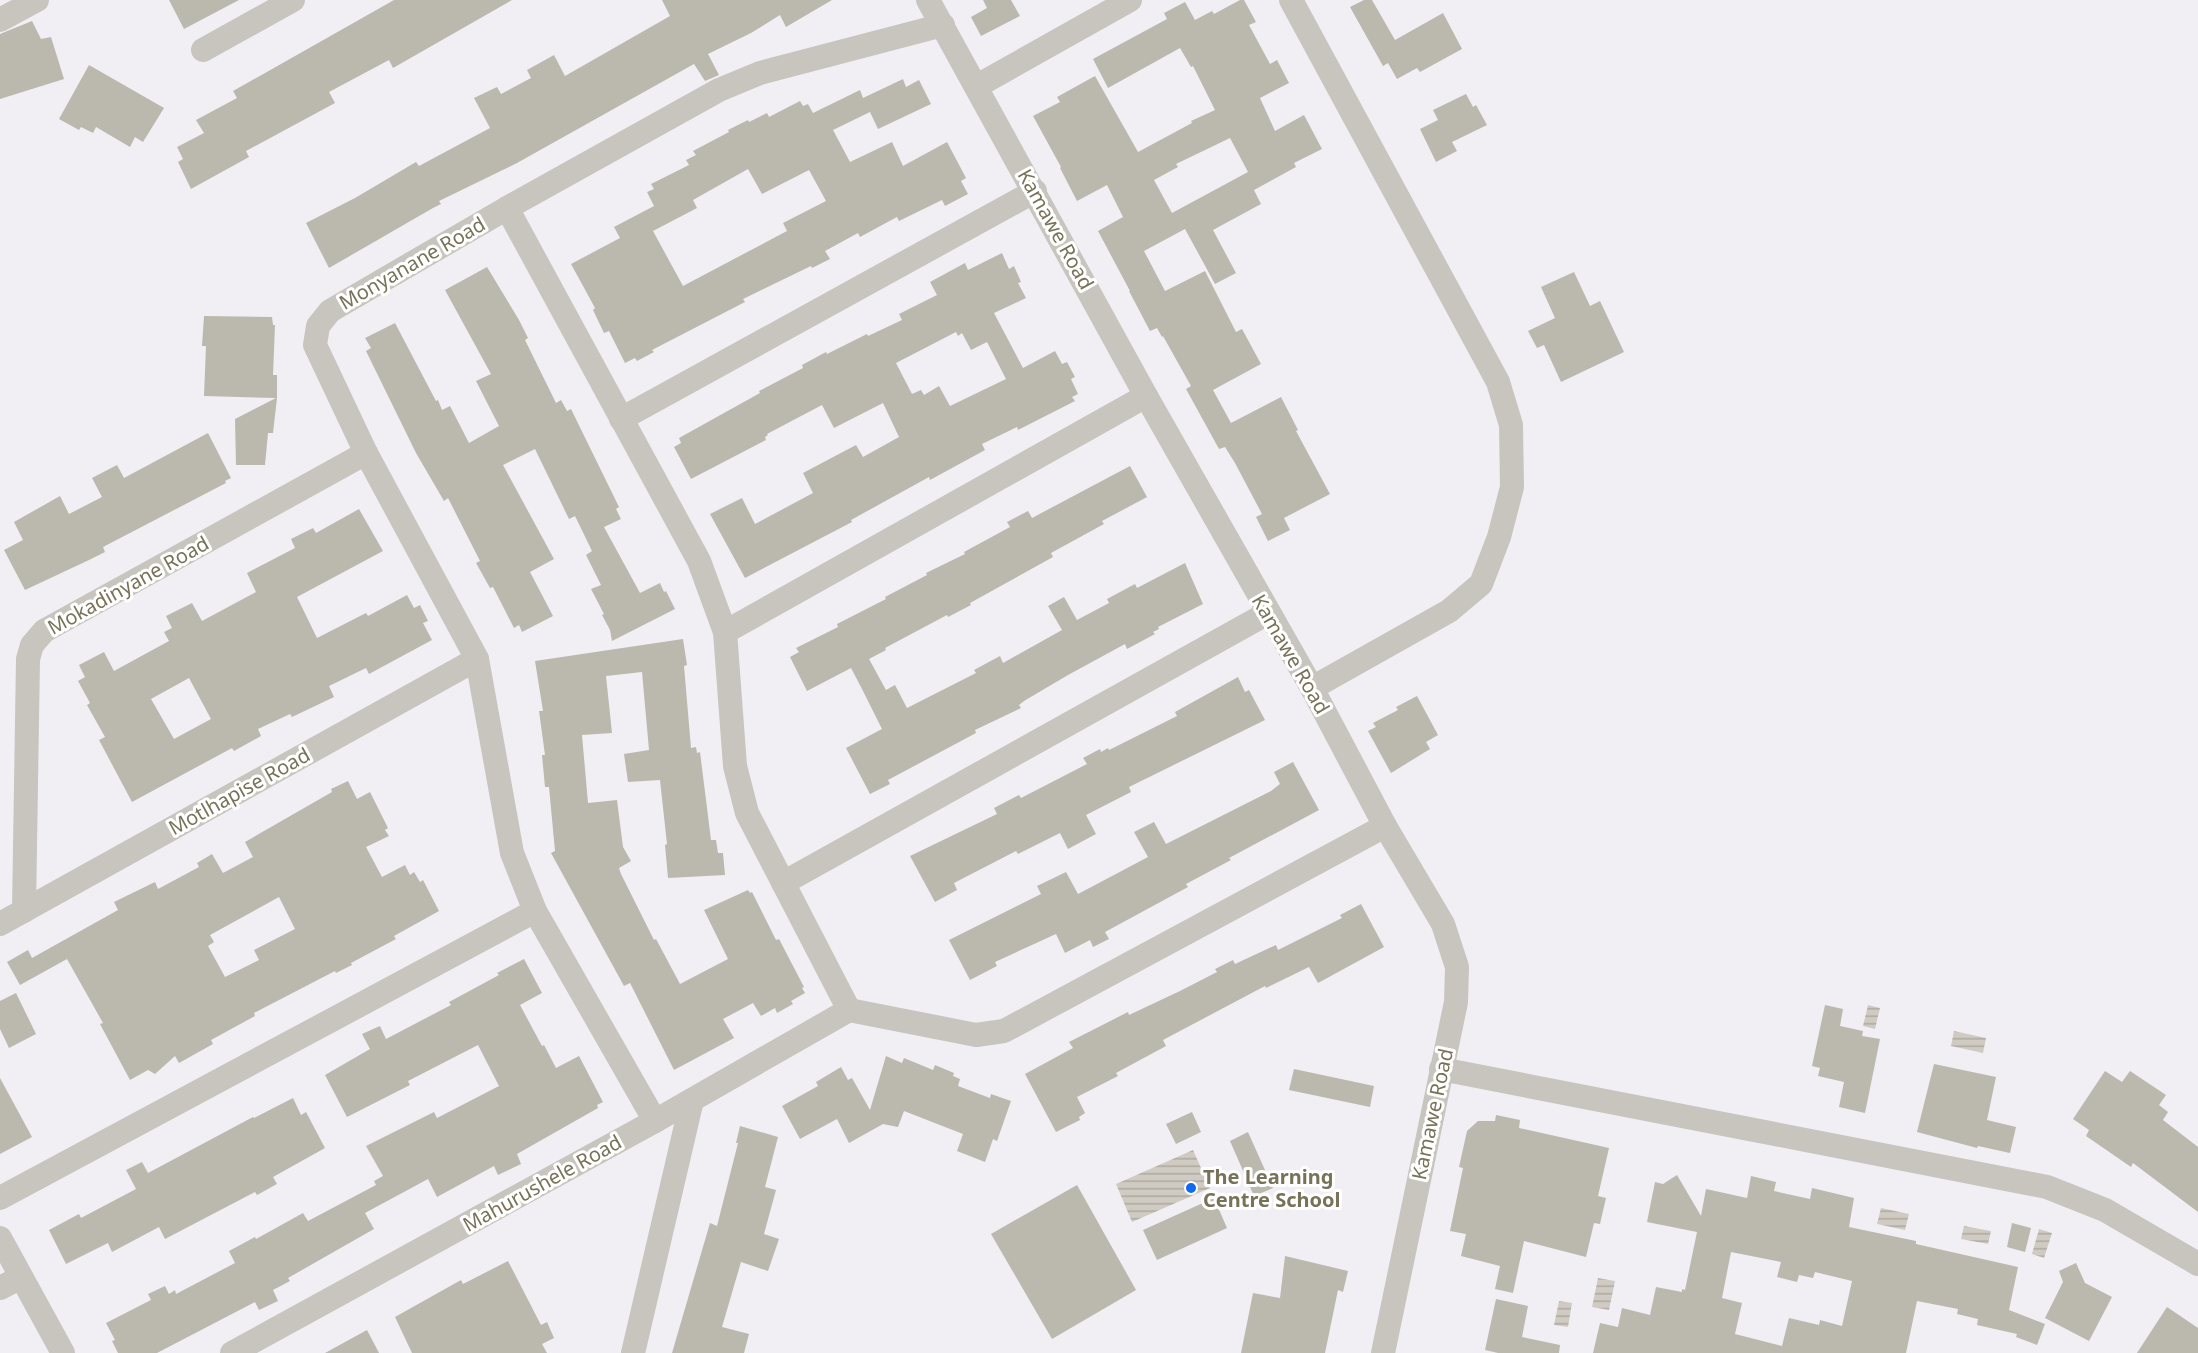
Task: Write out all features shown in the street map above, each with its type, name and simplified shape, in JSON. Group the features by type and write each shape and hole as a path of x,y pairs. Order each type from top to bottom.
{"street":[{"path":"0,20 37,0"},
{"path":"203,50 293,0"},
{"name":"Kamawe Road","path":"928,0 1146,396 1311,688 1385,826 1443,924 1457,967 1456,1002 1383,1353"},
{"path":"977,86 1130,0"},
{"path":"1291,0 1498,382 1511,425 1512,487 1499,537 1480,584 1449,611 1311,688"},
{"name":"Monyanane Road","path":"655,1121 535,911 512,853 477,659 366,453 315,345 318,326 330,311 507,208 718,90 760,73 943,25"},
{"path":"621,419 1035,191"},
{"path":"507,208 699,561 725,632 735,766 747,813 849,1010 976,1035 1004,1031 1385,826"},
{"path":"725,632 1146,396"},
{"name":"Mokadinyane Road","path":"24,911 28,658 32,645 44,631 366,453"},
{"path":"783,883 1268,613"},
{"name":"Motlhapise Road","path":"0,924 477,659"},
{"path":"0,1198 535,911"},
{"name":"Mahurushele Road","path":"232,1353 655,1121 849,1010"},
{"path":"1441,1069 2047,1187 2105,1210 2198,1264"},
{"path":"633,1353 692,1100"},
{"path":"0,1238 11,1282 63,1353"}],"shaded area":[{"path":"1868,1005 1880,1008 1875,1029 1863,1026"},
{"path":"1954,1031 1986,1038 1983,1053 1951,1046"},
{"path":"1193,1150 1210,1188 1132,1222 1116,1184"},
{"path":"1881,1208 1909,1214 1905,1230 1877,1224"},
{"path":"1964,1226 1991,1231 1988,1244 1961,1239"},
{"path":"2039,1229 2052,1233 2044,1258 2032,1254"},
{"path":"1598,1278 1615,1281 1609,1310 1592,1307"},
{"path":"1559,1301 1572,1303 1568,1327 1554,1325"}],"building":[{"path":"169,0 239,0 184,29"},
{"path":"394,0 512,0 393,68 389,60 329,92 335,103 246,151 249,157 191,189 178,162 183,159 177,147 204,133 196,120 237,98 233,91"},
{"path":"662,0 832,0 786,27 780,15 751,33 708,54 719,75 705,81 694,64 517,163 439,201 441,204 329,268 306,223 355,198 416,162 419,166 490,128 474,98 497,87 501,94 531,78 527,70 554,55 565,76 670,16"},
{"path":"983,0 1011,0 1020,16 981,36 971,17 987,8"},
{"path":"1244,0 1256,22 1249,25 1270,64 1277,60 1289,83 1260,98 1275,131 1304,115 1322,149 1294,163 1296,167 1254,190 1261,204 1213,230 1236,273 1215,284 1185,229 1144,251 1165,291 1205,271 1236,332 1242,329 1261,364 1213,390 1231,423 1281,397 1298,430 1296,431 1330,494 1284,518 1290,530 1268,541 1256,517 1262,514 1235,463 1225,447 1219,449 1186,389 1191,386 1163,336 1157,328 1150,331 1098,231 1123,217 1107,185 1077,201 1033,116 1060,102 1057,97 1095,76 1138,152 1192,123 1191,121 1215,110 1193,66 1191,67 1180,48 1108,88 1093,59 1167,19 1164,13 1185,2 1195,20 1212,11 1214,14","holes":["1230,138 1248,172 1172,213 1154,180 1178,167 1176,164"]},
{"path":"1364,0 1372,0 1395,40 1443,13 1462,49 1420,72 1417,68 1397,79 1388,63 1383,66 1350,7"},
{"path":"32,21 41,39 51,37 64,79 0,99 0,34"},
{"path":"89,65 164,108 143,142 135,137 130,147 96,127 93,133 81,127 79,130 59,119"},
{"path":"903,79 906,87 919,80 931,104 878,129 870,112 833,130 850,162 892,142 903,166 947,142 966,178 961,181 968,194 945,206 942,200 899,221 897,217 860,237 858,233 825,251 830,259 743,299 745,302 652,350 654,352 637,361 635,358 625,363 609,331 604,333 593,310 595,308 571,264 620,238 614,227 654,206 647,192 654,189 651,184 689,165 686,160 696,155 693,151 729,132 728,130 767,113 769,117 800,101 803,106 808,104 813,113 860,90 863,98","holes":["748,169 762,194 809,170 826,201 783,223 787,231 683,286 653,231 697,208 693,200"]},
{"path":"1466,94 1473,107 1476,105 1487,125 1452,142 1457,151 1436,162 1420,129 1438,120 1433,110"},
{"path":"1002,253 1009,269 1014,266 1021,282 1018,283 1026,298 994,313 1023,368 1055,351 1062,364 1067,362 1075,377 1071,379 1078,394 1072,397 1075,401 1018,430 1017,427 982,444 985,450 930,480 929,477 851,520 852,522 745,578 710,514 742,498 755,524 813,493 803,473 856,445 863,457 899,437 883,403 834,428 822,405 767,434 766,440 691,479 674,447 681,443 679,438 803,368 802,365 826,352 827,354 902,320 899,314 937,295 930,282 965,263 968,270","holes":["956,332 958,336 962,333 971,350 987,342 1006,379 950,406 939,386 924,395 921,390 912,394 896,363"]},
{"path":"487,267 519,320 528,338 525,340 556,403 561,400 567,411 571,409 619,507 616,509 621,519 604,527 640,593 660,583 675,609 612,641 610,630 602,615 604,614 591,589 601,585 586,555 592,551 575,516 569,519 535,449 503,465 554,559 530,572 553,616 522,632 519,625 514,628 493,587 490,588 476,563 480,561 448,498 444,501 416,453 366,351 371,348 365,338 395,323 436,401 438,400 442,410 450,406 469,443 499,426 476,381 491,374 445,290"},
{"path":"1574,272 1590,306 1600,301 1624,352 1561,382 1544,345 1537,348 1528,331 1555,318 1541,287"},
{"path":"204,316 272,317 273,325 275,325 273,375 277,375 277,398 273,433 268,433 265,465 236,465 235,419 276,398 204,396 206,346 202,346"},
{"path":"208,433 231,478 225,481 226,483 103,547 105,552 25,590 4,550 23,540 14,522 60,496 69,514 102,497 92,478 117,465 124,478"},
{"path":"1130,466 1147,497 1102,521 1104,524 1051,553 1053,557 970,603 971,605 948,617 947,615 869,659 886,690 895,685 907,708 976,673 974,670 1000,656 1003,663 1062,630 1048,606 1064,597 1077,620 1109,603 1107,599 1135,584 1137,588 1185,563 1203,604 1158,627 1159,629 1153,632 1155,634 1127,649 1125,644 1068,675 1024,701 1019,705 1021,708 975,730 976,733 888,780 890,784 870,794 846,748 882,729 862,689 851,668 807,691 790,657 799,652 796,648 838,627 837,624 886,599 885,597 927,575 926,573 965,554 964,552 1010,527 1007,522 1028,511 1032,518"},
{"path":"359,509 383,551 297,597 317,638 366,613 368,616 407,595 414,608 420,605 428,621 423,623 432,640 369,674 366,668 329,686 334,697 292,717 290,714 258,729 261,736 234,751 232,748 132,802 99,740 105,737 87,705 90,703 78,681 85,677 79,665 104,652 114,671 169,641 164,632 172,628 166,616 192,603 202,621 256,592 247,573 295,548 291,539 313,528 316,533","holes":["189,678 211,719 174,739 151,699"]},
{"path":"683,639 687,665 684,666 691,748 696,747 697,753 700,752 711,840 716,840 718,853 723,853 725,875 668,878 660,780 628,782 624,754 649,750 642,672 606,676 612,733 582,735 588,803 617,800 623,847 631,861 619,868 621,874 654,940 656,939 680,984 728,959 704,910 748,890 752,892 776,940 779,939 805,993 791,1001 793,1004 777,1013 775,1008 761,1016 753,1003 723,1019 734,1038 674,1070 630,983 624,986 551,853 555,851 549,787 545,787 542,755 545,755 539,711 543,711 535,661"},
{"path":"1238,677 1245,692 1249,690 1265,720 1129,787 1131,792 1086,815 1096,834 1068,849 1060,833 1018,854 1016,851 954,883 957,890 935,902 910,856 997,814 994,808 1019,795 1021,798 1087,764 1083,758 1100,749 1101,752 1108,748 1109,750 1177,716 1175,712"},
{"path":"1417,696 1438,735 1426,742 1430,749 1391,773 1368,731 1376,727 1373,723 1398,710 1396,707"},
{"path":"1293,762 1319,810 1229,858 1231,860 1186,884 1188,887 1105,932 1109,939 1093,947 1090,940 1065,953 1056,934 995,962 997,966 970,980 949,940 1041,894 1037,886 1066,872 1078,894 1148,857 1134,832 1154,822 1166,844 1271,791 1280,784 1274,772"},
{"path":"348,781 357,799 370,792 388,828 385,830 389,836 366,847 382,877 405,865 410,875 414,872 420,882 423,880 439,911 394,936 396,939 351,963 352,965 336,973 335,971 254,1013 255,1016 211,1040 213,1044 179,1063 175,1056 155,1074 148,1070 130,1080 100,1024 103,1023 67,959 20,985 7,962 28,950 32,958 118,910 114,902 155,882 158,889 199,867 197,863 212,854 223,873 253,857 245,842 332,792 331,789","holes":["279,897 295,929 254,950 259,960 225,977 208,946 214,942 210,935"]},
{"path":"1361,904 1384,947 1318,983 1309,967 1266,988 1265,986 1163,1040 1166,1046 1116,1073 1118,1076 1077,1097 1085,1113 1079,1117 1080,1120 1056,1132 1025,1074 1073,1048 1069,1042 1128,1012 1129,1015 1180,991 1217,972 1215,969 1233,960 1235,964 1276,945 1278,950 1342,918 1340,915"},
{"path":"524,959 542,993 520,1005 556,1068 579,1056 603,1102 597,1105 598,1108 517,1154 521,1164 498,1175 494,1166 437,1197 428,1179 365,1213 374,1229 288,1278 290,1281 273,1290 278,1301 259,1310 255,1302 157,1353 118,1353 112,1341 115,1340 106,1323 151,1300 148,1294 165,1286 169,1294 175,1290 176,1294 235,1263 229,1251 255,1237 256,1239 303,1213 308,1221 376,1185 374,1181 383,1176 366,1146 434,1112 437,1118 499,1086 478,1045 408,1081 410,1085 347,1117 325,1075 370,1049 362,1034 380,1026 386,1039 451,1005 449,1002"},
{"path":"16,993 36,1034 9,1048 0,1029 0,1001"},
{"path":"1825,1005 1843,1009 1840,1026 1863,1031 1862,1036 1880,1039 1865,1113 1839,1107 1844,1082 1818,1076 1820,1068 1812,1066"},
{"path":"886,1056 902,1063 904,1058 933,1070 935,1065 954,1073 953,1076 960,1079 958,1086 990,1098 991,1094 1011,1101 997,1141 993,1139 985,1162 957,1151 963,1134 904,1111 898,1127 883,1124 849,1143 837,1119 800,1139 782,1106 818,1086 816,1082 841,1067 848,1080 852,1078 870,1110"},
{"path":"1934,1064 1996,1077 1987,1120 2016,1127 2010,1153 1978,1146 1977,1148 1917,1132"},
{"path":"1294,1069 1374,1086 1370,1107 1289,1090"},
{"path":"2105,1071 2122,1082 2130,1071 2166,1095 2159,1105 2168,1112 2163,1120 2198,1147 2198,1212 2133,1163 2131,1167 2086,1136 2089,1130 2073,1119"},
{"path":"0,1078 32,1137 0,1154"},
{"path":"293,1098 301,1115 306,1112 325,1148 273,1177 277,1184 257,1195 255,1192 165,1239 159,1227 112,1252 108,1243 66,1264 49,1230 79,1214 81,1218 136,1189 126,1170 142,1162 148,1173"},
{"path":"1192,1112 1201,1132 1176,1144 1166,1124"},
{"path":"1496,1115 1520,1120 1519,1128 1609,1148 1598,1196 1606,1198 1600,1224 1594,1223 1586,1257 1524,1241 1513,1293 1495,1289 1500,1266 1461,1256 1466,1234 1450,1231 1463,1168 1459,1167 1467,1131 1478,1121 1495,1121"},
{"path":"740,1126 778,1137 765,1187 776,1190 764,1234 779,1239 768,1271 741,1262 722,1327 749,1334 744,1353 672,1353 710,1223 717,1226 738,1143 736,1143"},
{"path":"1248,1132 1273,1188 1254,1196 1230,1141"},
{"path":"1677,1175 1701,1216 1706,1189 1747,1198 1751,1176 1776,1182 1774,1191 1810,1199 1812,1188 1854,1198 1849,1227 1916,1241 1916,1244 2018,1267 2009,1310 2045,1324 2037,1345 2016,1337 2017,1334 1977,1325 1978,1319 1957,1314 1958,1309 1917,1301 1906,1353 1593,1353 1600,1323 1618,1327 1622,1308 1650,1315 1656,1287 1682,1292 1682,1289 1685,1290 1697,1232 1647,1222 1655,1182 1663,1184","holes":["1731,1252 1781,1262 1777,1277 1797,1282 1799,1275 1813,1278 1815,1272 1852,1281 1842,1326 1820,1320 1819,1325 1789,1318 1782,1346 1735,1334 1742,1303 1722,1298"]},
{"path":"1077,1185 1136,1290 1052,1339 991,1234"},
{"path":"1214,1198 1227,1228 1157,1260 1143,1230"},
{"path":"2012,1223 2031,1228 2025,1252 2007,1247"},
{"path":"1285,1256 1348,1271 1343,1292 1338,1290 1325,1353 1241,1353 1253,1293 1280,1298"},
{"path":"508,1261 541,1325 547,1322 554,1338 542,1344 547,1353 412,1353 395,1317 461,1280 463,1284"},
{"path":"2076,1263 2085,1283 2112,1297 2089,1341 2045,1318 2063,1282 2059,1271"},
{"path":"1496,1299 1528,1306 1522,1337 1560,1345 1559,1353 1498,1353 1485,1350"},
{"path":"2167,1307 2198,1328 2198,1353 2137,1353"},
{"path":"367,1330 379,1353 325,1353"}],"place":[{"name":"The Learning Centre School","path":"1191,1188"}]}
